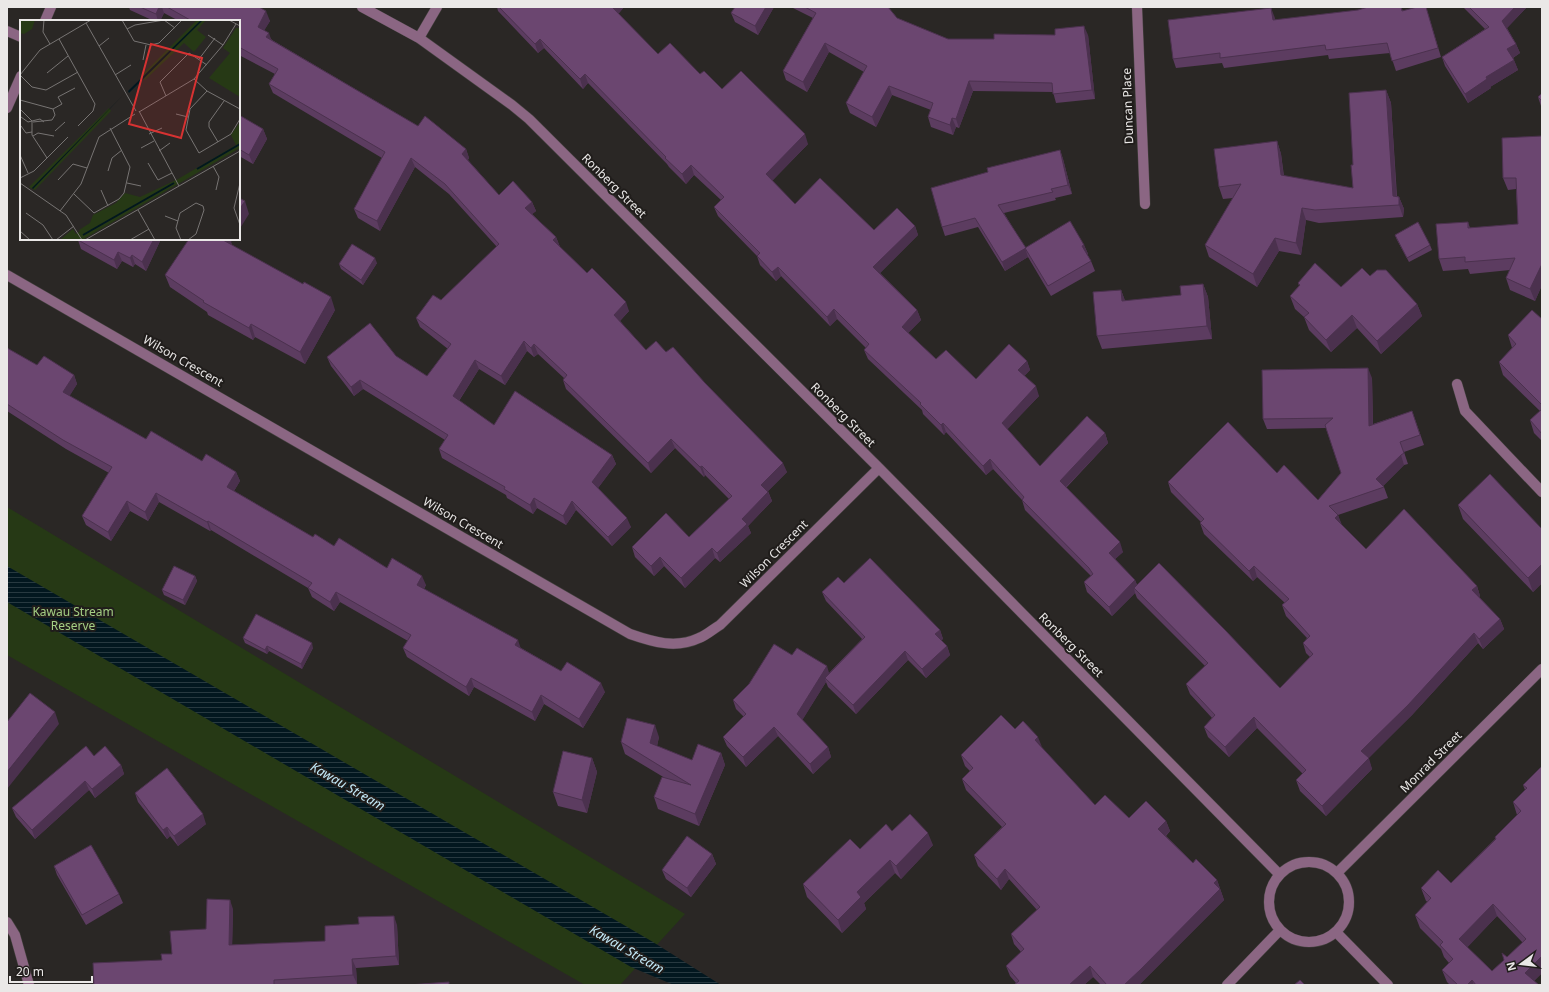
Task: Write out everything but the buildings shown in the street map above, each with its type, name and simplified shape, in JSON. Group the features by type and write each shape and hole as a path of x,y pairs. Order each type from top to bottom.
{"street":[{"path":"45,20 51,7"},
{"name":"Ronberg Street","path":"362,7 419,38 529,119 879,468 1279,874"},
{"path":"419,38 436,7"},
{"name":"Duncan Place","path":"1137,7 1145,204"},
{"path":"7,31 20,37"},
{"path":"7,108 20,78"},
{"name":"Wilson Crescent","path":"7,274 630,634 649,641 665,644 680,643 699,638 720,625 879,468"},
{"path":"1457,384 1465,411 1542,492"},
{"name":"Monrad Street","path":"1337,873 1542,669"},
{"path":"1302,862 1315,862 1327,866 1337,873 1345,884 1349,896 1348,909 1344,922 1336,932 1326,939 1314,942 1302,942 1290,938 1280,930 1273,920 1269,909 1269,896 1272,884 1279,874 1290,866 1302,862"},
{"path":"7,922 15,935 29,985"},
{"path":"1227,985 1280,930"},
{"path":"1336,932 1388,985"}],"green space":[{"name":"Kawau Stream Reserve","path":"7,507 685,914 620,985 585,985 7,655"}],"water":[{"name":"Kawau Stream","path":"7,566 653,942 721,985 674,985 631,967 7,602"}]}
